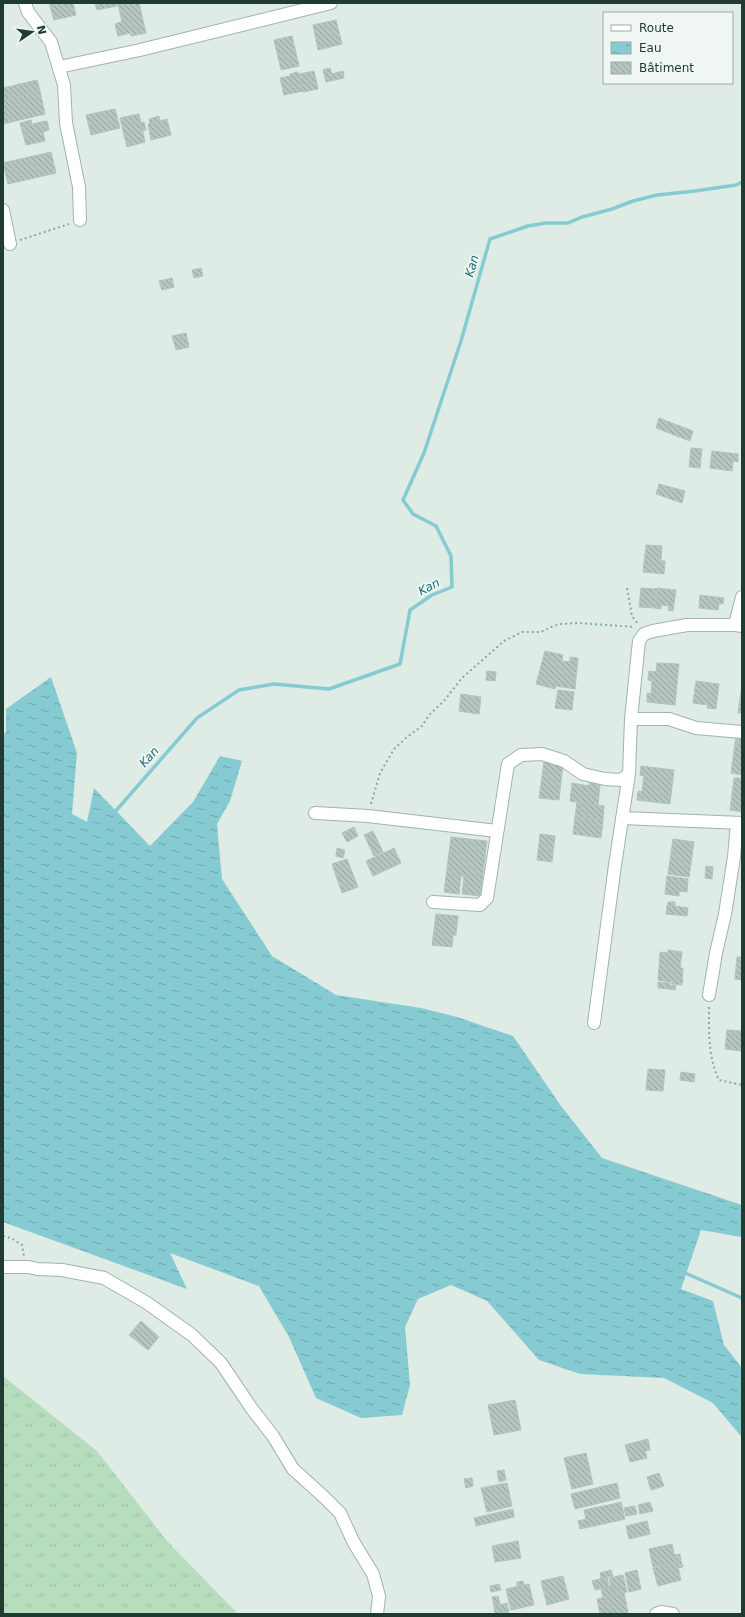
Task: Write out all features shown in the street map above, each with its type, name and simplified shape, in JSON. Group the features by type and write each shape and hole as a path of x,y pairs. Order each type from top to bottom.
{"street":[{"path":"25,3 28,12 51,42 64,85 66,123 79,187 80,220"},
{"path":"59,67 140,50 330,3"},
{"path":"3,210 10,244"},
{"path":"594,1023 629,774 631,719 638,641 644,634 686,625 738,626 742,597"},
{"path":"631,719 669,718 696,728 742,732"},
{"path":"433,902 480,905 487,898 508,764 521,755 542,754 564,761 583,774 605,779 621,780 629,774"},
{"path":"315,813 368,816 497,830"},
{"path":"622,818 739,823 725,914 716,952 709,995"},
{"path":"3,1267 29,1267 37,1269 62,1270 104,1278 147,1303 192,1335 221,1363 252,1409 273,1436 293,1469 324,1496 340,1513 354,1543 373,1574 379,1596 377,1614"},
{"path":"656,1614 661,1612 673,1614"}],"path":[{"path":"10,244 80,220"},
{"path":"368,816 380,773 394,749 422,726 429,715 444,700 462,678 504,641 522,632 541,632 560,624 579,623 639,627 632,616 628,588"},
{"path":"709,995 708,1033 713,1068 719,1080 742,1085"},
{"path":"3,1236 12,1238 22,1245 25,1259 29,1267"}],"green space":[{"path":"3,1376 97,1451 167,1541 238,1614 3,1614"}],"water":[{"path":"51,677 77,753 72,814 87,822 94,788 150,846 193,802 220,756 242,761 230,801 217,824 222,879 272,956 336,995 421,1008 457,1017 513,1036 561,1106 602,1158 742,1205 742,1237 701,1230 681,1289 713,1301 724,1345 742,1368 742,1436 713,1403 664,1378 580,1374 539,1360 487,1301 451,1285 418,1299 405,1327 410,1385 402,1415 361,1418 316,1398 289,1337 259,1286 170,1253 187,1289 3,1222 3,735 6,732 6,709"}],"building":[{"path":"49,3 73,3 76,15 54,20"},
{"path":"95,3 117,3 117,6 97,10"},
{"path":"139,3 146,33 131,36 130,33 118,36 115,24 122,22 118,4"},
{"path":"336,20 342,44 318,50 313,25"},
{"path":"292,36 299,66 281,70 274,40"},
{"path":"330,68 332,74 343,71 344,78 326,82 323,70"},
{"path":"314,71 318,89 303,92 299,74"},
{"path":"298,72 303,91 284,95 280,78 290,76 290,74"},
{"path":"37,80 40,91 3,100 3,88"},
{"path":"40,91 45,114 3,124 3,100"},
{"path":"115,109 120,128 91,135 86,115"},
{"path":"139,114 145,142 127,147 120,118"},
{"path":"159,116 160,121 150,123 149,119"},
{"path":"167,119 171,135 151,140 148,124"},
{"path":"31,120 32,124 21,127 20,123"},
{"path":"47,121 49,130 43,132 41,122"},
{"path":"41,122 45,141 26,145 21,127"},
{"path":"144,122 146,130 142,131 141,123"},
{"path":"51,152 56,173 8,184 3,163"},
{"path":"201,268 203,276 194,278 192,270"},
{"path":"172,278 174,287 162,290 159,281"},
{"path":"186,333 189,347 176,350 172,336"},
{"path":"659,418 693,431 690,441 656,428"},
{"path":"691,448 702,449 700,468 689,467"},
{"path":"712,451 738,454 738,462 733,461 732,471 710,468"},
{"path":"659,484 685,491 682,503 656,494"},
{"path":"646,545 662,546 661,561 665,561 664,574 643,572"},
{"path":"641,588 657,589 655,608 639,607"},
{"path":"657,588 676,590 673,611 668,610 669,606 661,605 661,609 655,608"},
{"path":"700,595 724,598 723,604 719,604 718,610 699,608"},
{"path":"545,651 563,655 562,661 570,662 570,657 578,658 575,689 556,686 555,689 536,684"},
{"path":"657,663 679,664 675,705 647,702 647,693 651,694 652,681 648,680 649,671 656,672"},
{"path":"487,671 496,672 495,681 486,680"},
{"path":"696,681 719,684 716,709 707,708 708,705 693,703"},
{"path":"558,690 574,692 572,710 555,708"},
{"path":"741,692 742,713 738,713"},
{"path":"461,694 481,697 479,714 459,711"},
{"path":"736,738 742,739 742,744 735,743"},
{"path":"735,743 742,744 742,775 731,773"},
{"path":"544,762 563,764 559,800 539,798"},
{"path":"641,766 674,770 670,804 637,800 638,791 642,792 644,776 640,775"},
{"path":"734,778 742,778 742,812 730,810"},
{"path":"572,783 589,786 589,783 600,785 598,805 570,801"},
{"path":"577,802 604,806 603,820 575,817"},
{"path":"575,817 603,820 601,838 573,834"},
{"path":"354,827 358,836 347,842 342,833"},
{"path":"373,831 383,852 374,856 364,835"},
{"path":"540,834 555,836 552,862 537,860"},
{"path":"451,837 487,841 480,896 462,894 464,876 461,876 459,894 444,892"},
{"path":"673,839 694,842 689,877 668,874"},
{"path":"337,848 345,850 343,858 336,856"},
{"path":"394,848 401,863 373,876 366,861"},
{"path":"347,859 358,887 342,893 332,864"},
{"path":"706,866 713,867 712,879 705,878"},
{"path":"667,876 688,879 687,892 679,891 679,896 665,894"},
{"path":"668,902 675,902 675,906 668,906"},
{"path":"667,905 688,908 687,916 666,914"},
{"path":"436,914 458,916 456,935 453,935 452,947 432,945"},
{"path":"668,950 682,952 680,968 683,968 682,985 658,980 660,952 668,953"},
{"path":"737,957 742,957 742,980 735,979"},
{"path":"658,982 670,983 669,989 658,988"},
{"path":"670,985 676,986 675,990 669,989"},
{"path":"727,1030 742,1031 742,1051 725,1049"},
{"path":"648,1069 665,1070 663,1091 646,1090"},
{"path":"681,1072 695,1074 694,1082 680,1080"},
{"path":"141,1321 159,1337 148,1350 129,1335"},
{"path":"515,1400 521,1430 494,1435 488,1405"},
{"path":"648,1439 650,1450 645,1451 647,1458 630,1462 625,1445"},
{"path":"586,1453 593,1484 572,1489 564,1458"},
{"path":"504,1470 506,1480 499,1482 497,1471"},
{"path":"659,1473 664,1486 651,1490 647,1477"},
{"path":"472,1478 473,1486 466,1488 464,1479"},
{"path":"507,1483 512,1506 487,1512 481,1488"},
{"path":"617,1483 620,1498 575,1509 571,1494"},
{"path":"621,1502 625,1519 617,1521 613,1504"},
{"path":"650,1502 653,1511 640,1514 638,1505"},
{"path":"613,1504 617,1521 580,1529 578,1521 586,1519 584,1510"},
{"path":"635,1506 637,1514 626,1516 624,1508"},
{"path":"513,1509 514,1517 476,1526 474,1518"},
{"path":"647,1521 650,1534 629,1539 626,1526"},
{"path":"518,1541 521,1558 495,1562 492,1546"},
{"path":"672,1544 676,1562 653,1567 649,1549"},
{"path":"680,1554 681,1560 676,1562 675,1555"},
{"path":"681,1561 683,1567 678,1568 677,1562"},
{"path":"677,1562 681,1580 658,1586 653,1568"},
{"path":"611,1570 613,1576 601,1578 600,1573"},
{"path":"637,1570 641,1589 629,1592 625,1573"},
{"path":"623,1575 627,1592 603,1597 601,1589 611,1586 609,1578"},
{"path":"563,1576 569,1599 547,1605 541,1581"},
{"path":"607,1577 609,1587 595,1590 592,1581"},
{"path":"523,1581 524,1585 517,1586 517,1582"},
{"path":"499,1584 501,1590 491,1592 490,1586"},
{"path":"529,1584 534,1605 511,1610 506,1589"},
{"path":"624,1593 628,1612 619,1614 600,1614 597,1599"},
{"path":"498,1596 500,1604 494,1606 492,1597"},
{"path":"507,1603 509,1612 495,1614 494,1606"}],"waterway":[{"name":"Kan","path":"114,813 197,718 239,690 274,684 329,689 400,664 410,610 432,595 452,587 451,556 436,526 413,514 403,500 424,453 461,341 490,239 528,226 546,223 568,223 582,217 657,195 736,185 742,182"},
{"path":"683,1272 742,1298"}]}
